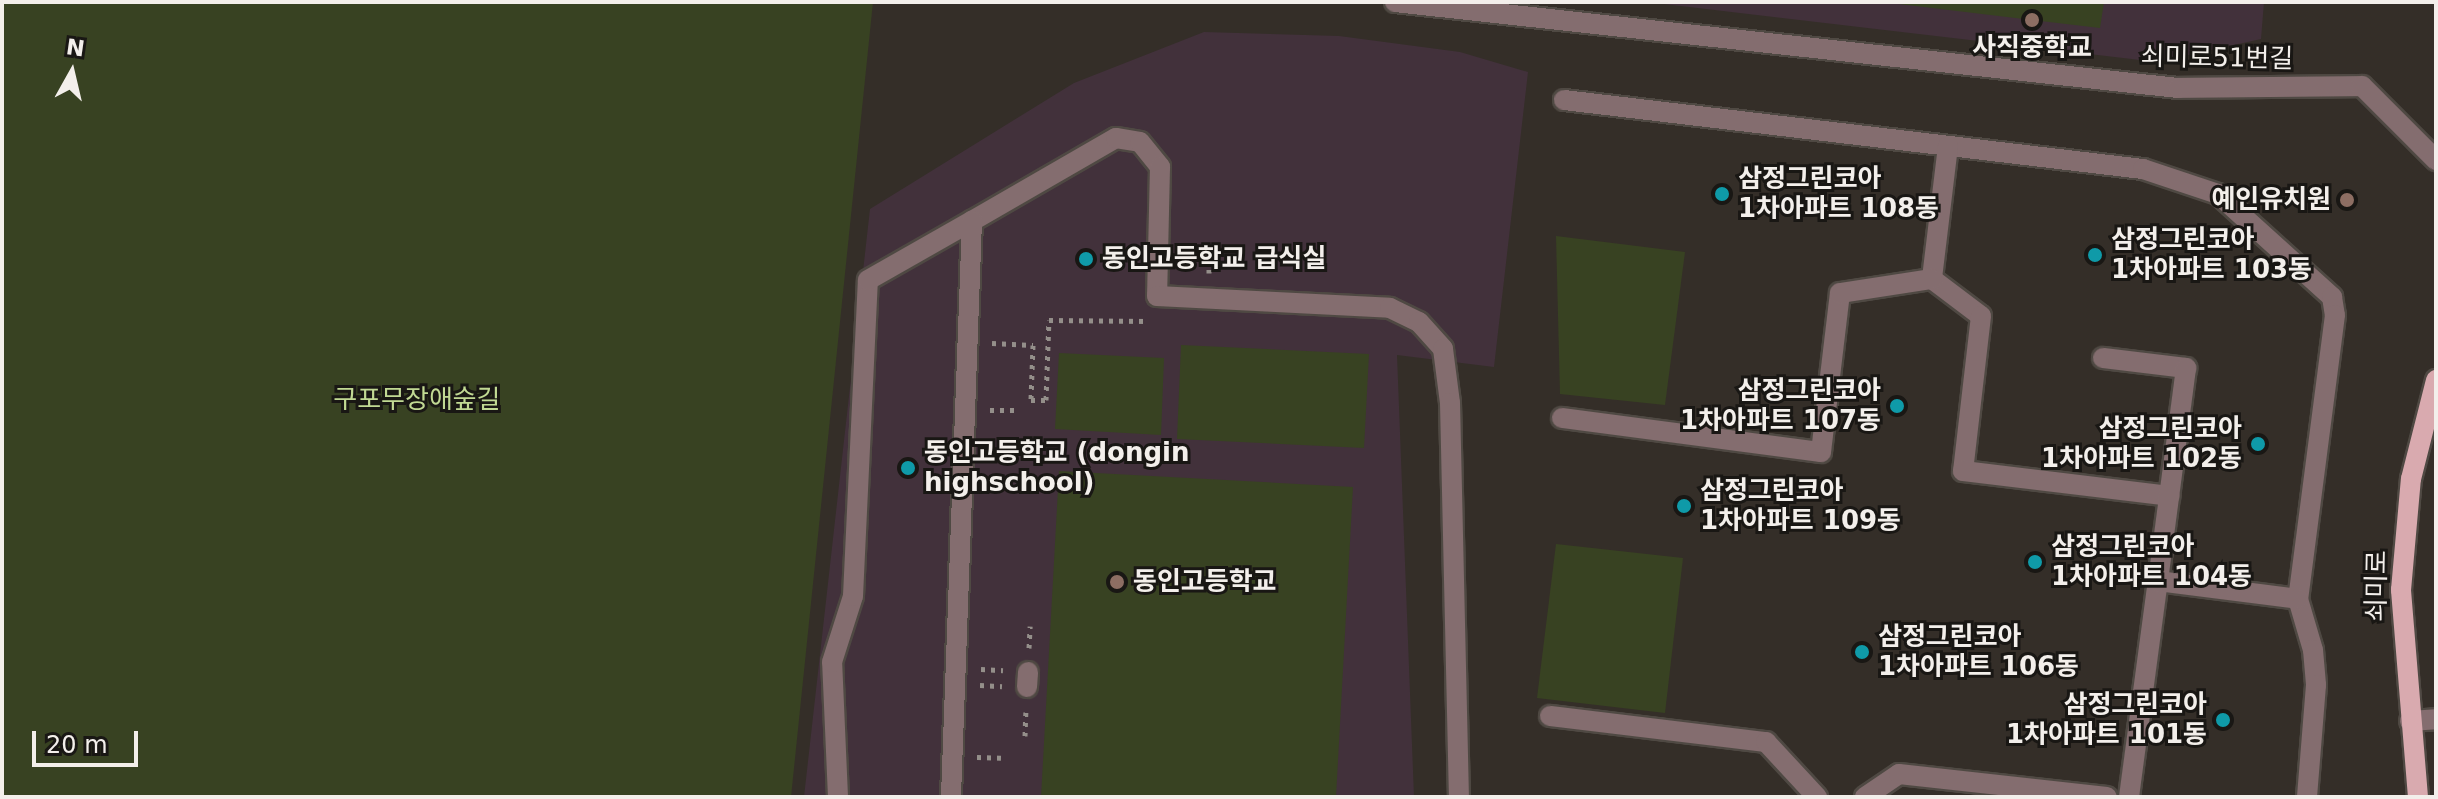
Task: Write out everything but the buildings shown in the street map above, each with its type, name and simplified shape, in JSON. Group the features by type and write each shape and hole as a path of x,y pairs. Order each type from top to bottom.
{"main road":[{"name":"쇠미로","path":"2418,797 2402,645 2403,546 2421,427 2436,380"}],"street":[{"name":"쇠미로51번길","path":"1395,2 2178,88 2362,86 2436,160"},
{"path":"1564,100 2143,169 2184,180 2218,194 2332,297 2335,315 2298,599 2313,650 2316,685 2307,797"},
{"path":"838,797 832,662 853,596 868,280 1116,138 1140,142 1160,167 1157,296 1390,308 1419,322 1443,349 1450,403 1459,797"},
{"path":"1932,279 1948,146"},
{"path":"951,797 972,221"},
{"path":"1562,418 1821,452 1840,293 1932,279 1981,316 1963,471 2169,496"},
{"path":"2103,358 2186,368 2129,797"},
{"path":"2158,581 2298,599"},
{"path":"1550,716 1766,742 1817,797"},
{"path":"2410,721 2436,719"},
{"path":"1865,797 1899,774 2107,797"}],"path":[{"path":"967,341 1033,345 1031,400 1046,400 1049,320 1144,323 1159,314"},
{"path":"955,675 1028,680 955,675"}],"shaded area":[{"name":"사직중학교","path":"1647,2 2264,2 2261,39 2157,62"},
{"name":"동인고등학교","path":"1204,32 1339,36 1460,52 1528,72 1494,367 1397,355 1414,797 804,797 870,209 1074,83"}],"green space":[{"name":"구포무장애숲길","path":"2,2 873,2 791,797 2,797"},
{"path":"1882,2 2104,2 2100,28"},
{"path":"1556,236 1685,252 1665,405 1560,394"},
{"path":"1181,345 1369,354 1364,448 1177,439"},
{"path":"1059,353 1164,358 1161,435 1055,429"},
{"path":"1059,471 1353,487 1336,797 1041,797"},
{"path":"1556,544 1683,558 1665,713 1537,698"}],"place":[{"name":"사직중학교","path":"2032,20"},
{"name":"삼정그린코아 1차아파트 108동","path":"1722,194"},
{"name":"예인유치원","path":"2347,200"},
{"name":"삼정그린코아 1차아파트 103동","path":"2095,255"},
{"name":"동인고등학교 급식실","path":"1086,259"},
{"name":"삼정그린코아 1차아파트 107동","path":"1897,406"},
{"name":"삼정그린코아 1차아파트 102동","path":"2258,444"},
{"name":"동인고등학교 (dongin highschool)","path":"908,468"},
{"name":"삼정그린코아 1차아파트 109동","path":"1684,506"},
{"name":"삼정그린코아 1차아파트 104동","path":"2035,562"},
{"name":"동인고등학교","path":"1117,582"},
{"name":"삼정그린코아 1차아파트 106동","path":"1862,652"},
{"name":"삼정그린코아 1차아파트 101동","path":"2223,720"}]}
